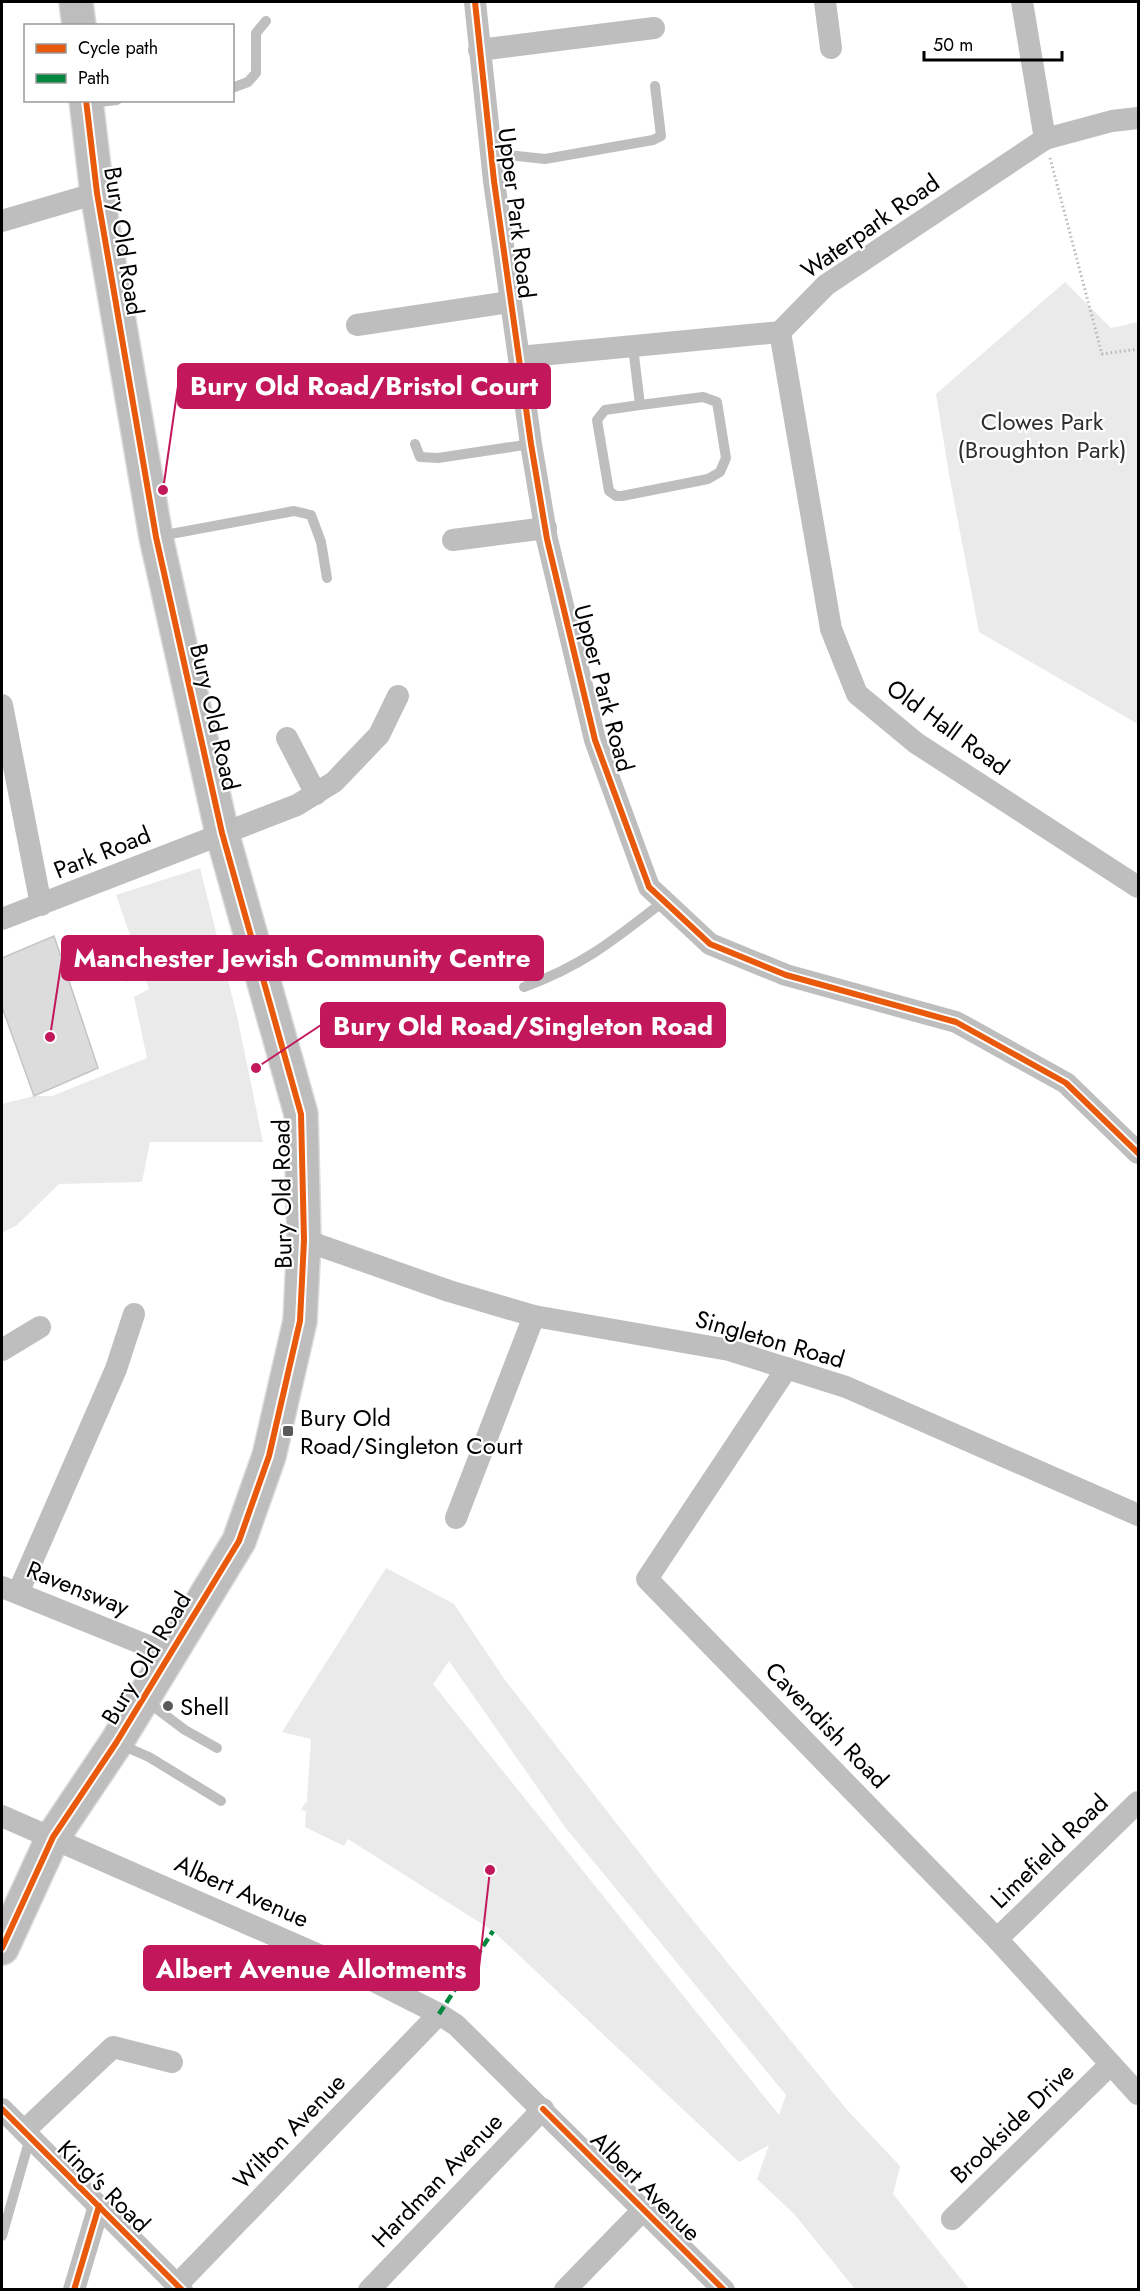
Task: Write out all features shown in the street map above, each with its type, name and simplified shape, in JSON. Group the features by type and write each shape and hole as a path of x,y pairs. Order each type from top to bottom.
{"main road":[{"path":"76,2 79,24"},
{"name":"Bury Old Road","path":"2,1948 52,1836 116,1743 168,1654 239,1541 269,1456 300,1321 304,1240 301,1114 222,833 156,537 97,193 97,102"}],"street":[{"name":"Upper Park Road","path":"475,2 490,153 510,302 546,528 595,740 649,887 710,944 786,975 956,1022 1066,1083 1138,1153"},
{"path":"825,2 831,48"},
{"path":"1022,2 1046,139"},
{"path":"479,50 654,28"},
{"name":"Waterpark Road","path":"780,332 826,285 1046,139 1112,121 1138,118"},
{"path":"2,222 97,193"},
{"path":"357,325 510,302"},
{"path":"519,357 780,332"},
{"name":"Old Hall Road","path":"780,332 831,629 857,694 916,743 1138,887"},
{"path":"453,540 546,528"},
{"name":"Park Road","path":"2,919 297,805 334,782 379,735 398,696"},
{"path":"2,705 40,905"},
{"path":"286,738 316,794"},
{"name":"Singleton Road","path":"304,1240 449,1291 534,1316 729,1350 846,1387 1138,1515"},
{"path":"10,1590 116,1369 134,1314"},
{"path":"456,1518 534,1316"},
{"path":"2,1350 40,1327"},
{"name":"Cavendish Road","path":"787,1368 647,1579 997,1939 1138,2094"},
{"name":"Ravensway","path":"10,1590 168,1654"},
{"name":"Limefield Road","path":"997,1939 1138,1802"},
{"name":"Albert Avenue","path":"2,1816 344,1966 440,2014 456,2025 543,2109 724,2289"},
{"name":"Wilton Avenue","path":"179,2287 440,2014"},
{"path":"27,2134 113,2047 172,2062"},
{"name":"Brookside Drive","path":"952,2219 1110,2065"},
{"name":"King's Road","path":"2,2109 179,2287"},
{"name":"Hardman Avenue","path":"369,2289 543,2109"},
{"path":"74,2289 99,2206"},
{"path":"565,2289 644,2209"}],"lane":[{"path":"234,87 248,82 256,73 256,33 266,21"},
{"path":"490,153 544,159 653,140 661,136 655,86"},
{"path":"633,347 640,405"},
{"path":"703,397 717,402 726,458 720,472 708,479 622,496 612,494 607,485 598,417 605,410 640,405 703,397"},
{"path":"415,444 420,457 438,458 531,444"},
{"path":"156,537 294,511 311,515 321,542 327,578"},
{"path":"524,987 576,966 612,942 664,900"},
{"path":"142,1698 185,1730 217,1748"},
{"path":"116,1743 149,1757 221,1801"},
{"path":"2,2236 27,2134"}],"path":[{"path":"1046,139 1102,354 1138,349"},
{"path":"126,980 226,948"}],"green space":[{"name":"Clowes Park (Broughton Park)","path":"1065,282 1111,328 1138,322 1138,724 979,632 949,474 936,394"},
{"path":"200,868 237,1016 263,1142 150,1142 142,1182 59,1184 17,1225 2,1233 2,1104 34,1096 52,1096 147,1058 134,997 149,989 116,895"},
{"path":"386,1568 454,1604 505,1680 666,1887 848,2111 900,2166 893,2194 969,2289 855,2289 795,2215 757,2179 769,2145 739,2162 493,1931 348,1839 344,1846 305,1827 306,1812 301,1809 307,1801 311,1739 282,1732","holes":["449,1661 565,1827 786,2095 779,2115 433,1684"]}],"building":[{"path":"54,936 98,1068 34,1096 2,1007 2,958"}],"marked path":[{"path":"439,2014 493,1931"}],"cycle path":[{"path":"475,2 494,181 531,444 547,539 595,740 649,887 710,944 786,975 956,1022 1066,1083 1138,1153"},
{"path":"2,1948 53,1837 116,1743 239,1541 269,1456 300,1321 304,1240 301,1114 222,833 156,537 97,193 86,102"},
{"path":"2,2109 182,2290"},
{"path":"543,2109 724,2290"},
{"path":"74,2290 99,2206"}],"place":[{"name":"Bury Old Road/Bristol Court","path":"163,490"},
{"name":"Manchester Jewish Community Centre","path":"50,1037"},
{"name":"Bury Old Road/Singleton Road","path":"256,1068"},
{"name":"Bury Old Road/Singleton Court","path":"288,1431"},
{"name":"Shell","path":"168,1706"},
{"name":"Albert Avenue Allotments","path":"490,1870"}]}
